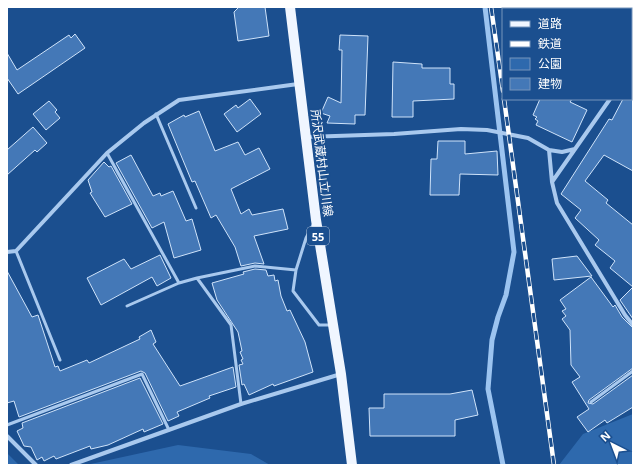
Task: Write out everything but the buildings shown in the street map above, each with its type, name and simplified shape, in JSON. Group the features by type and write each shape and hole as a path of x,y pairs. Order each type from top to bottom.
{"main road":[{"name":"所沢武蔵村山立川線","path":"290,7 298,84 316,220 341,374 352,465"}],"street":[{"path":"7,252 16,251 107,153 156,114 178,100 298,84"},
{"path":"552,182 609,100"},
{"path":"305,137 394,134 461,129 488,130 528,138 549,150 562,152 575,149"},
{"path":"549,150 552,182 556,202 624,315 633,325"},
{"path":"71,465 241,404 341,374"},
{"path":"7,436 36,465"}],"lane":[{"path":"156,114 196,208"},
{"path":"107,153 179,283"},
{"path":"316,220 306,238 296,270 294,292 319,325 333,325"},
{"path":"16,251 60,360"},
{"path":"127,306 179,283 197,278 255,266 296,270"},
{"path":"197,278 231,326 241,404"},
{"path":"591,402 633,371"},
{"path":"7,425 142,374 169,430"}],"green space":[{"path":"633,414 633,465 559,465 583,434"},
{"path":"178,445 251,454 270,465 86,465"},
{"path":"7,453 19,465 7,465"}],"waterway":[{"path":"485,7 514,252 506,295 492,340 488,389 503,465"}],"railway":[{"path":"491,7 502,84"},
{"path":"504,100 554,465"}]}
